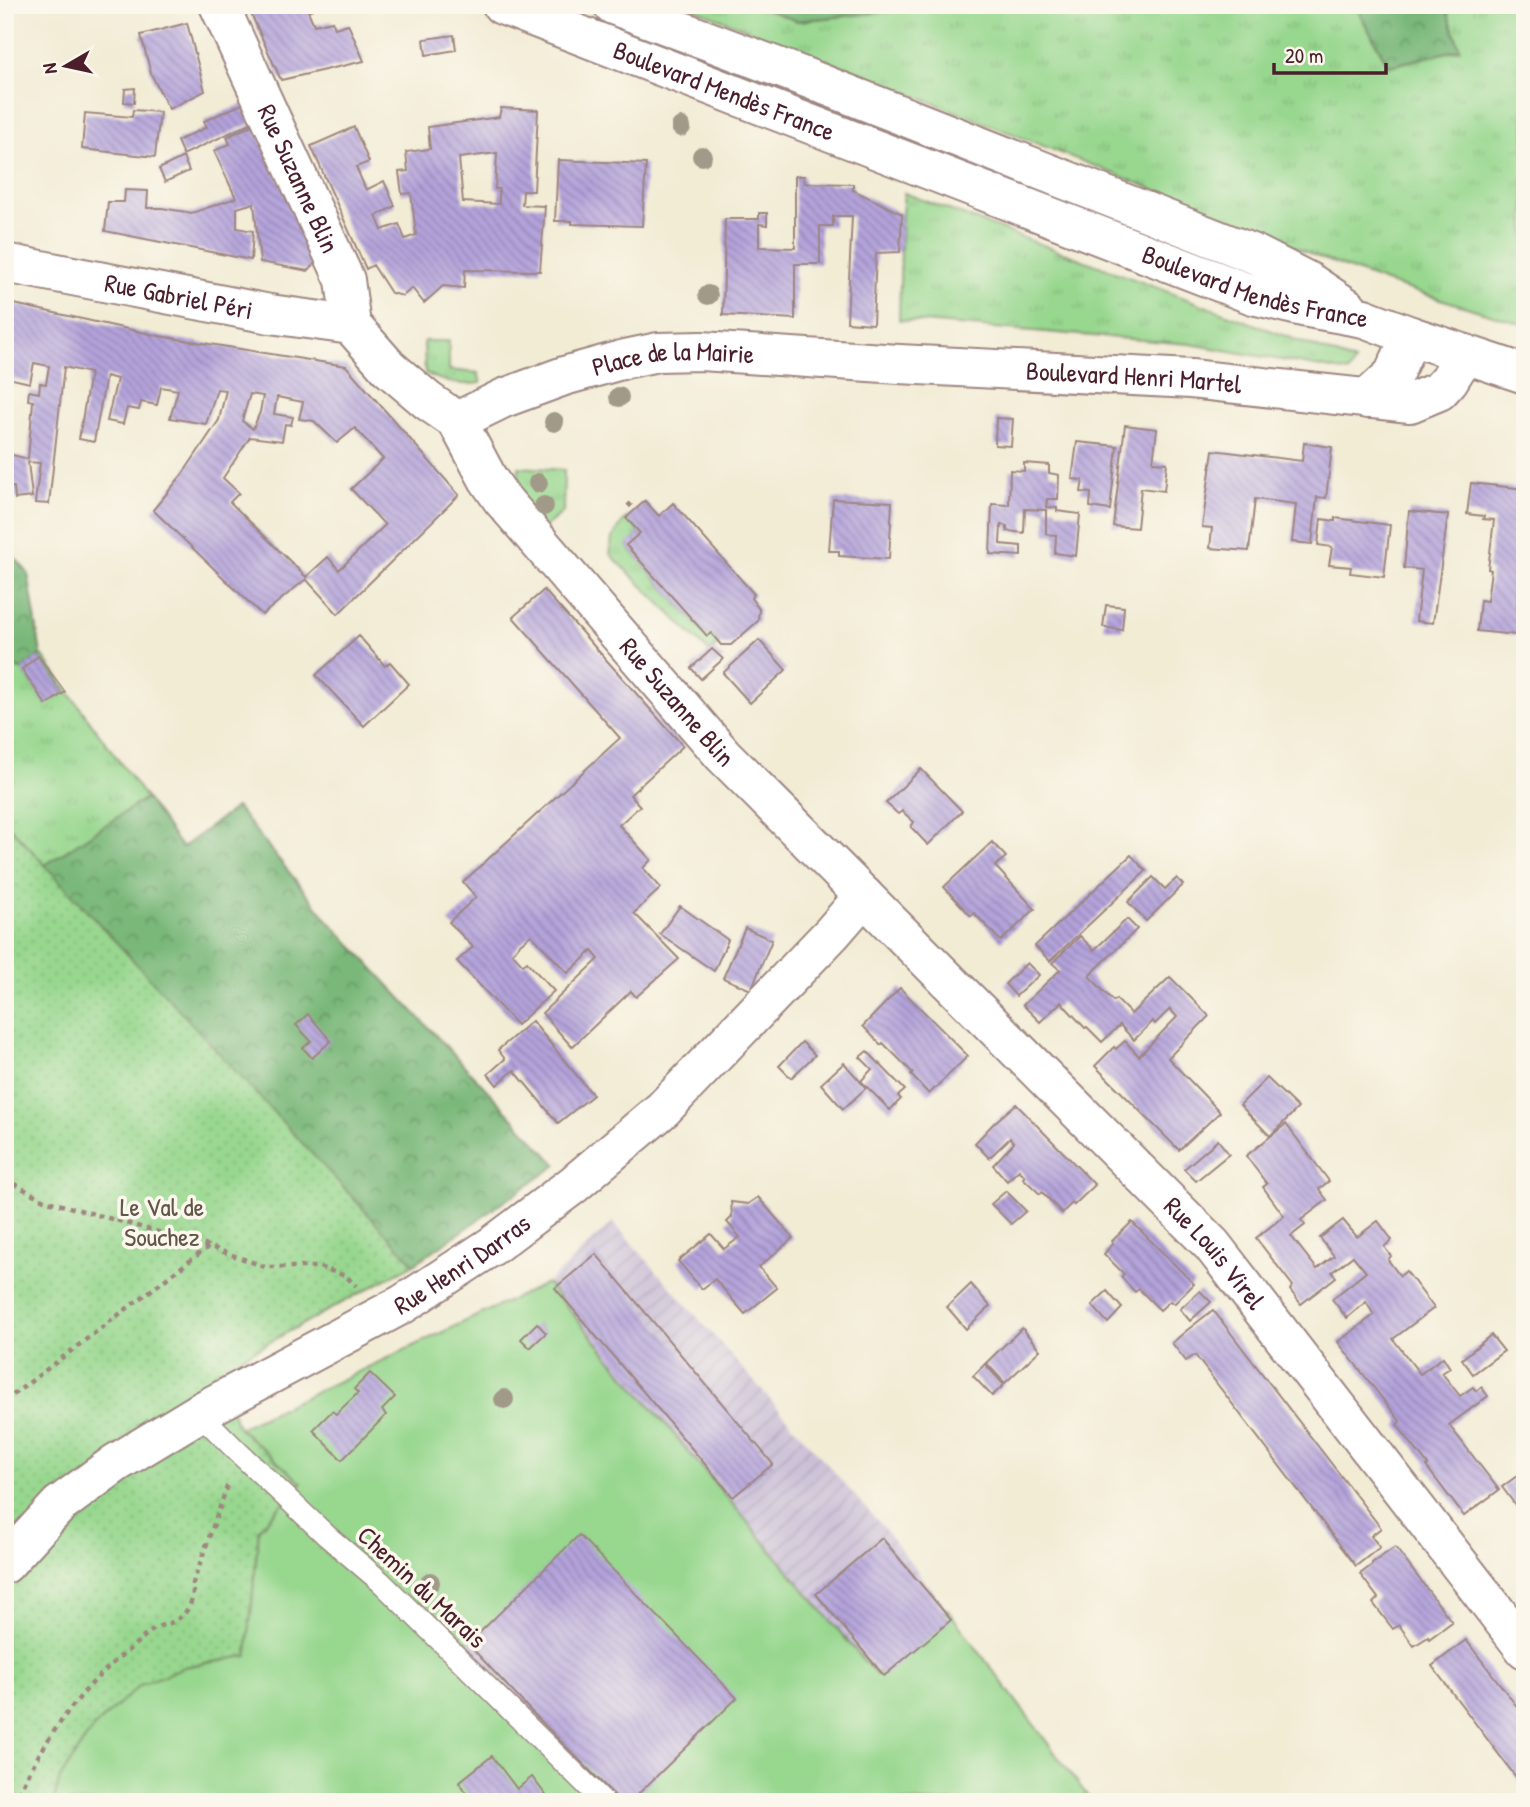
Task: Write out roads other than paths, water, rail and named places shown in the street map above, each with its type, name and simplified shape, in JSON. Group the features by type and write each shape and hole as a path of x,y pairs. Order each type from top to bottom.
{"street":[{"name":"Rue Suzanne Blin","path":"219,5 345,280 362,337"},
{"name":"Boulevard Mendès France","path":"502,5 1252,295 1364,318"},
{"name":"Boulevard Mendès France","path":"613,5 812,80 1256,255 1309,282 1364,318"},
{"name":"Rue Gabriel Péri","path":"5,263 270,314 362,337"},
{"path":"1364,318 1525,374"},
{"path":"1367,399 1393,375 1411,336"},
{"path":"362,337 389,368 457,421"},
{"name":"Place de la Mairie","path":"457,421 504,398 564,376 659,352 701,351 899,364"},
{"name":"Boulevard Henri Martel","path":"899,364 1191,379 1410,403 1439,391 1465,354"},
{"name":"Rue Suzanne Blin","path":"457,421 488,479 502,498 723,755 864,896"},
{"name":"Rue Henri Darras","path":"5,1564 59,1505 116,1463 202,1411 403,1304 492,1246 573,1185 663,1109 832,933 864,896"},
{"name":"Rue Louis Virel","path":"864,896 1212,1245 1525,1649"}],"lane":[{"name":"Chemin du Marais","path":"202,1411 208,1422 239,1453 381,1583 604,1802"}],"park label":[{"name":"Le Val de Souchez","path":"162,1222"}]}
